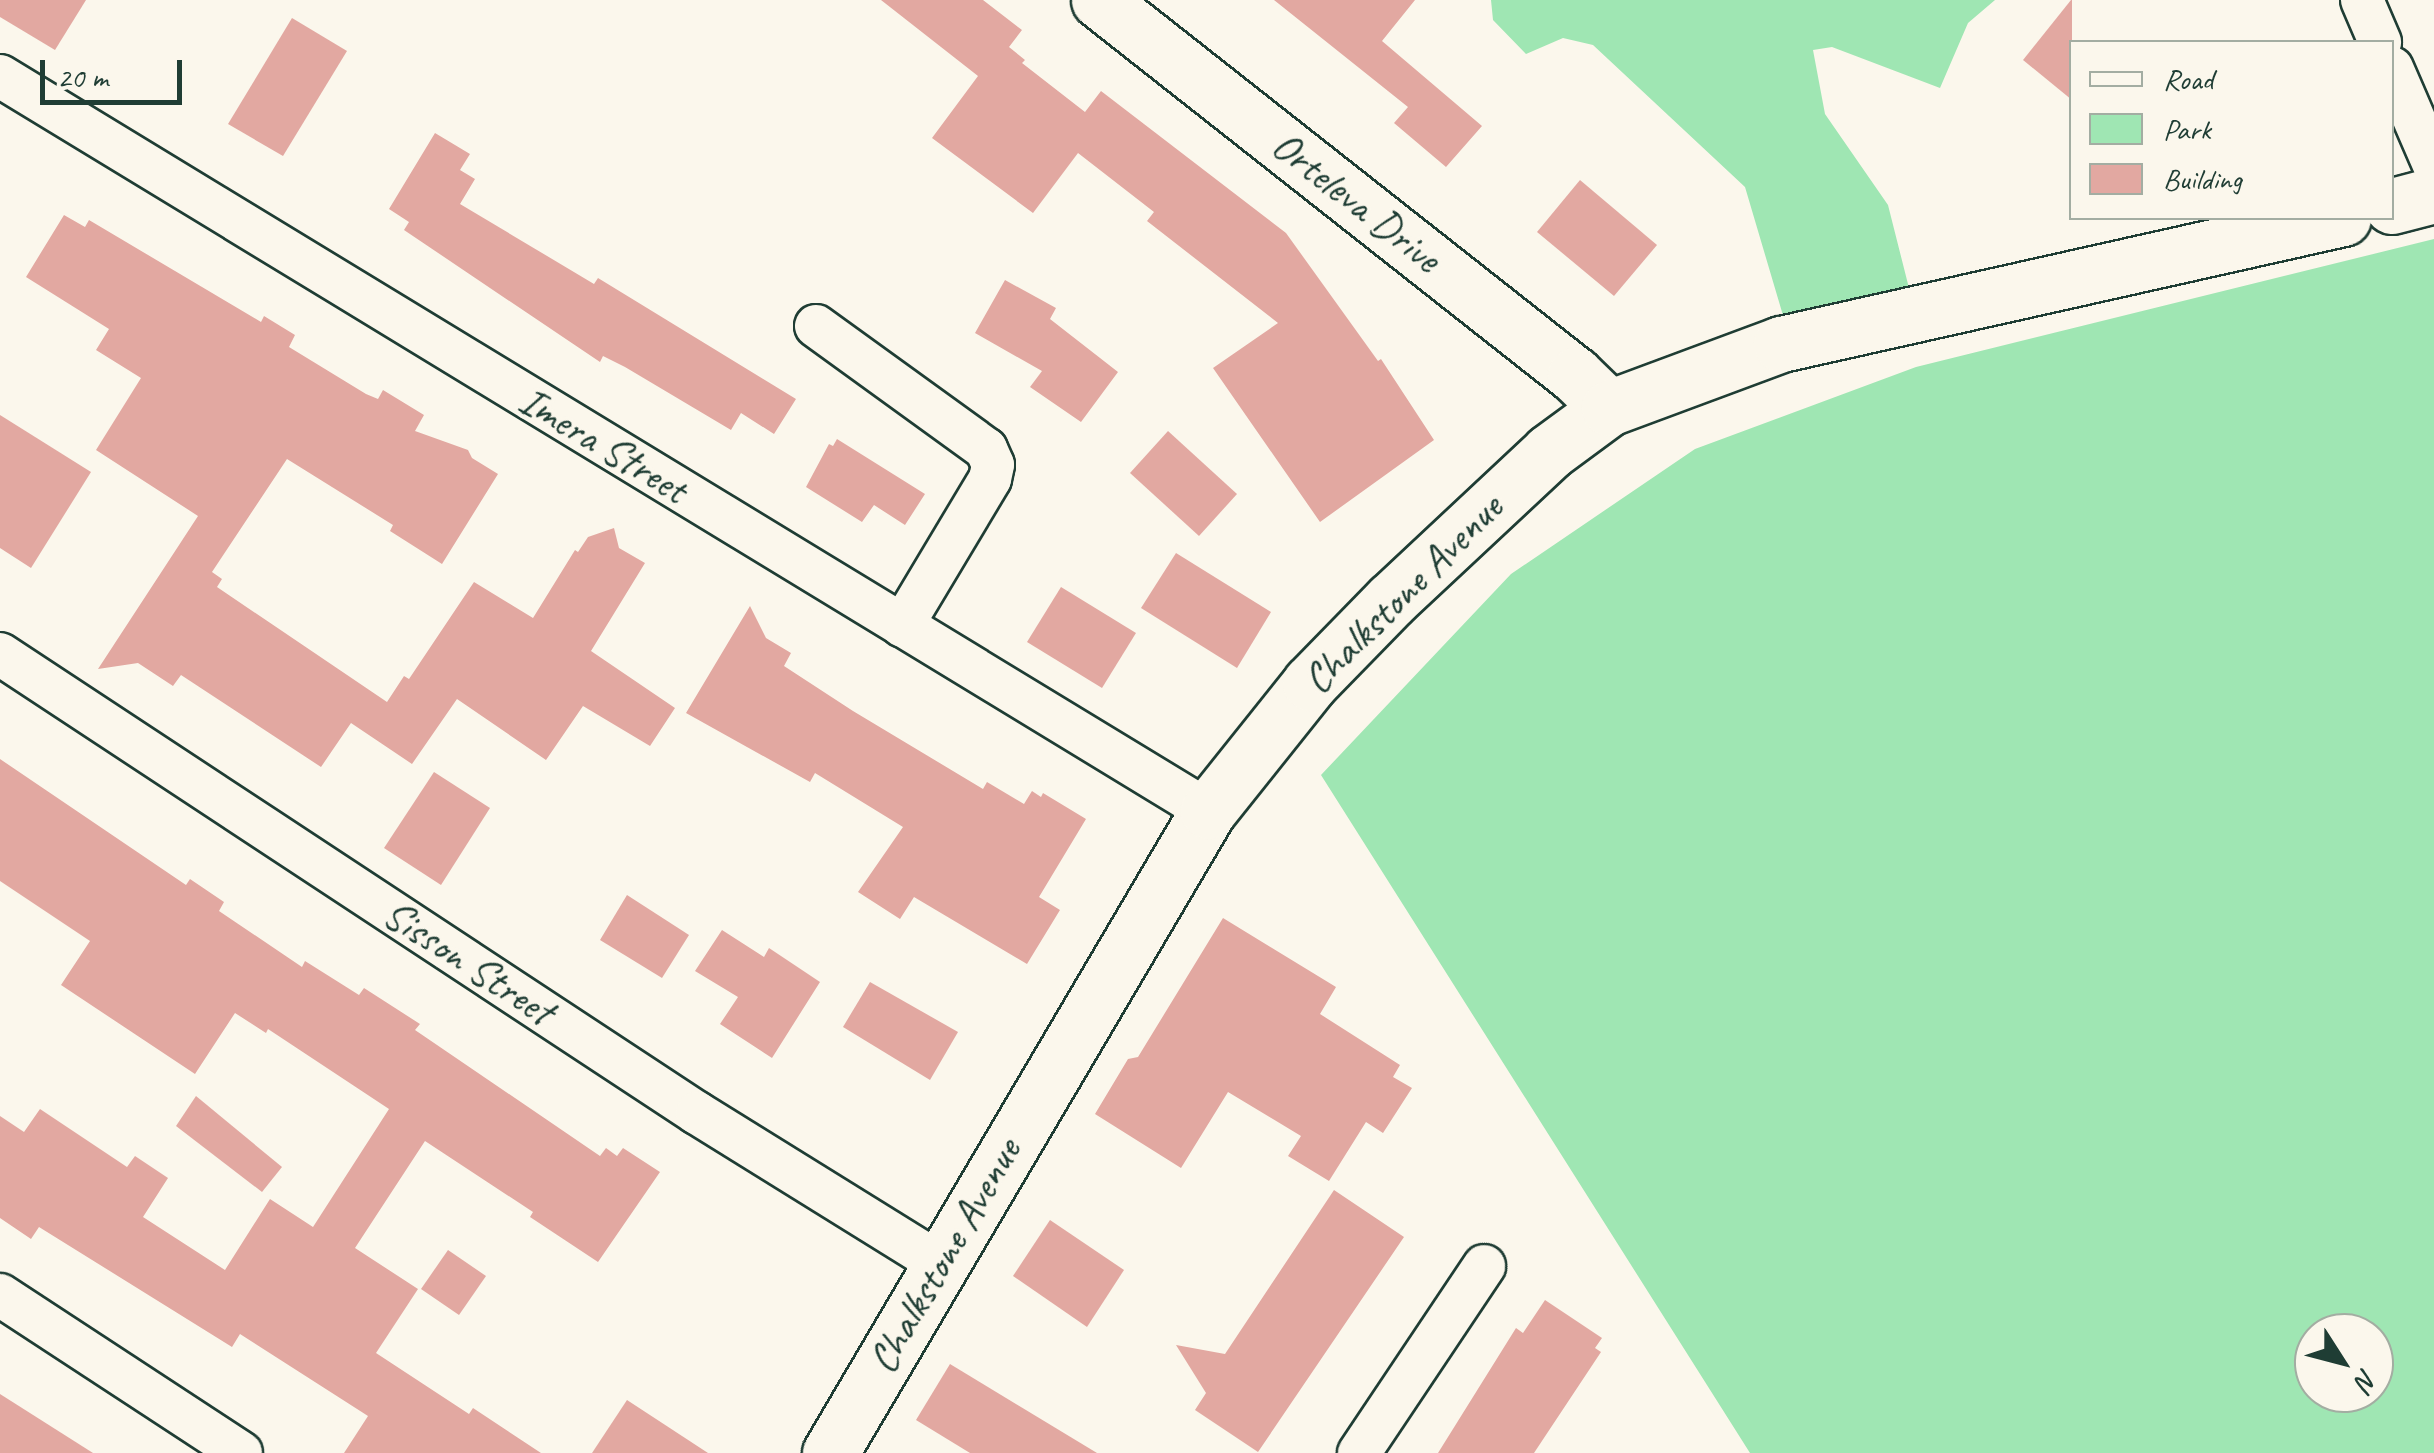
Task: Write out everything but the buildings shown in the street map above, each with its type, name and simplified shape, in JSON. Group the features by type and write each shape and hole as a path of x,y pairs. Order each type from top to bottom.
{"main road":[{"name":"Orteleva Drive","path":"1100,0 1559,363 1608,408"},
{"path":"2394,205 2434,195"},
{"name":"Chalkstone Avenue","path":"847,1447 941,1264 1208,811 1298,697 1390,601 1549,452 1608,408 1780,344 2335,220"}],"street":[{"path":"2362,0 2379,40"},
{"path":"2394,73 2434,165"},
{"name":"Imera Street","path":"0,76 1208,811"},
{"path":"816,326 986,449 993,465 990,480 902,626"},
{"name":"Sisson Street","path":"0,654 697,1113 941,1264"},
{"path":"1359,1453 1484,1266"},
{"path":"0,1294 241,1453"}],"green space":[{"path":"1491,0 1995,0 1968,23 1940,88 1832,47 1813,50 1825,114 1888,205 1911,296 1787,329 1745,187 1593,45 1563,38 1526,54 1493,20"},
{"path":"2434,239 2434,1453 1750,1453 1321,775 1511,574 1695,449 1916,367"}]}
